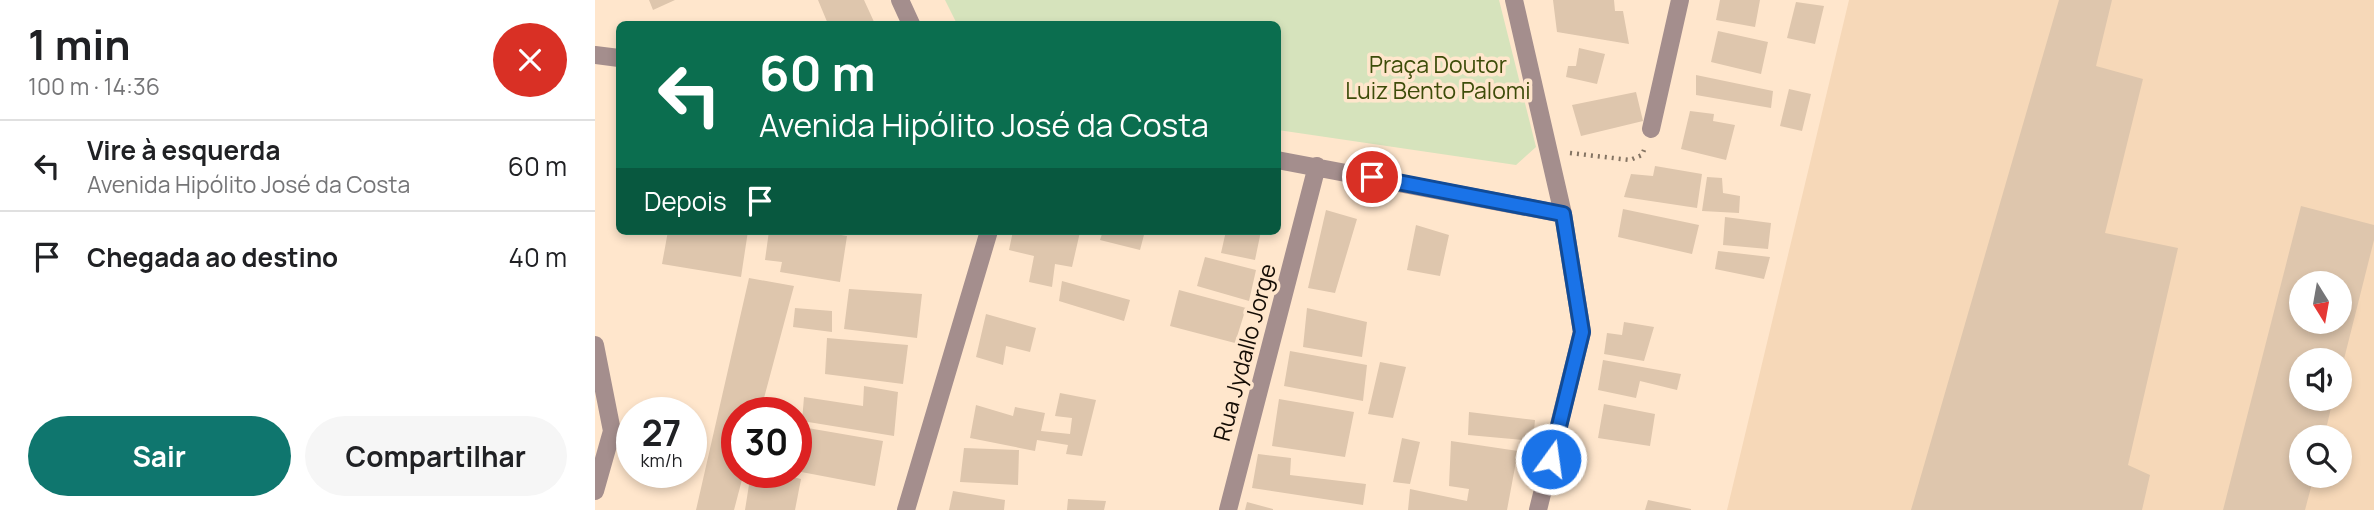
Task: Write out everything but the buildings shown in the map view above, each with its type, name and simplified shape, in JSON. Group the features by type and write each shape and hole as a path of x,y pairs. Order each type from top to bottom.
{"street":[{"path":"900,0 910,21"},
{"path":"1514,0 1563,214 1582,332 1538,510"},
{"path":"1651,129 1680,0"},
{"path":"595,55 616,58"},
{"path":"1281,161 1563,214"},
{"name":"Rua Jydallo Jorge","path":"1228,510 1317,166"},
{"path":"906,510 988,235"},
{"path":"595,345 612,431 595,491"},
{"path":"595,439 612,431"}],"path":[{"path":"1548,150 1630,160 1642,155 1651,129"}],"shaded area":[{"path":"1849,0 2374,0 2374,510 1727,510"}],"green space":[{"name":"Praça Doutor Luiz Bento Palomi","path":"945,0 1499,0 1536,147 1516,165 1281,130 1281,21 956,21"}],"route":[{"path":"1372,177 1563,214 1582,332 1551,459"}]}
